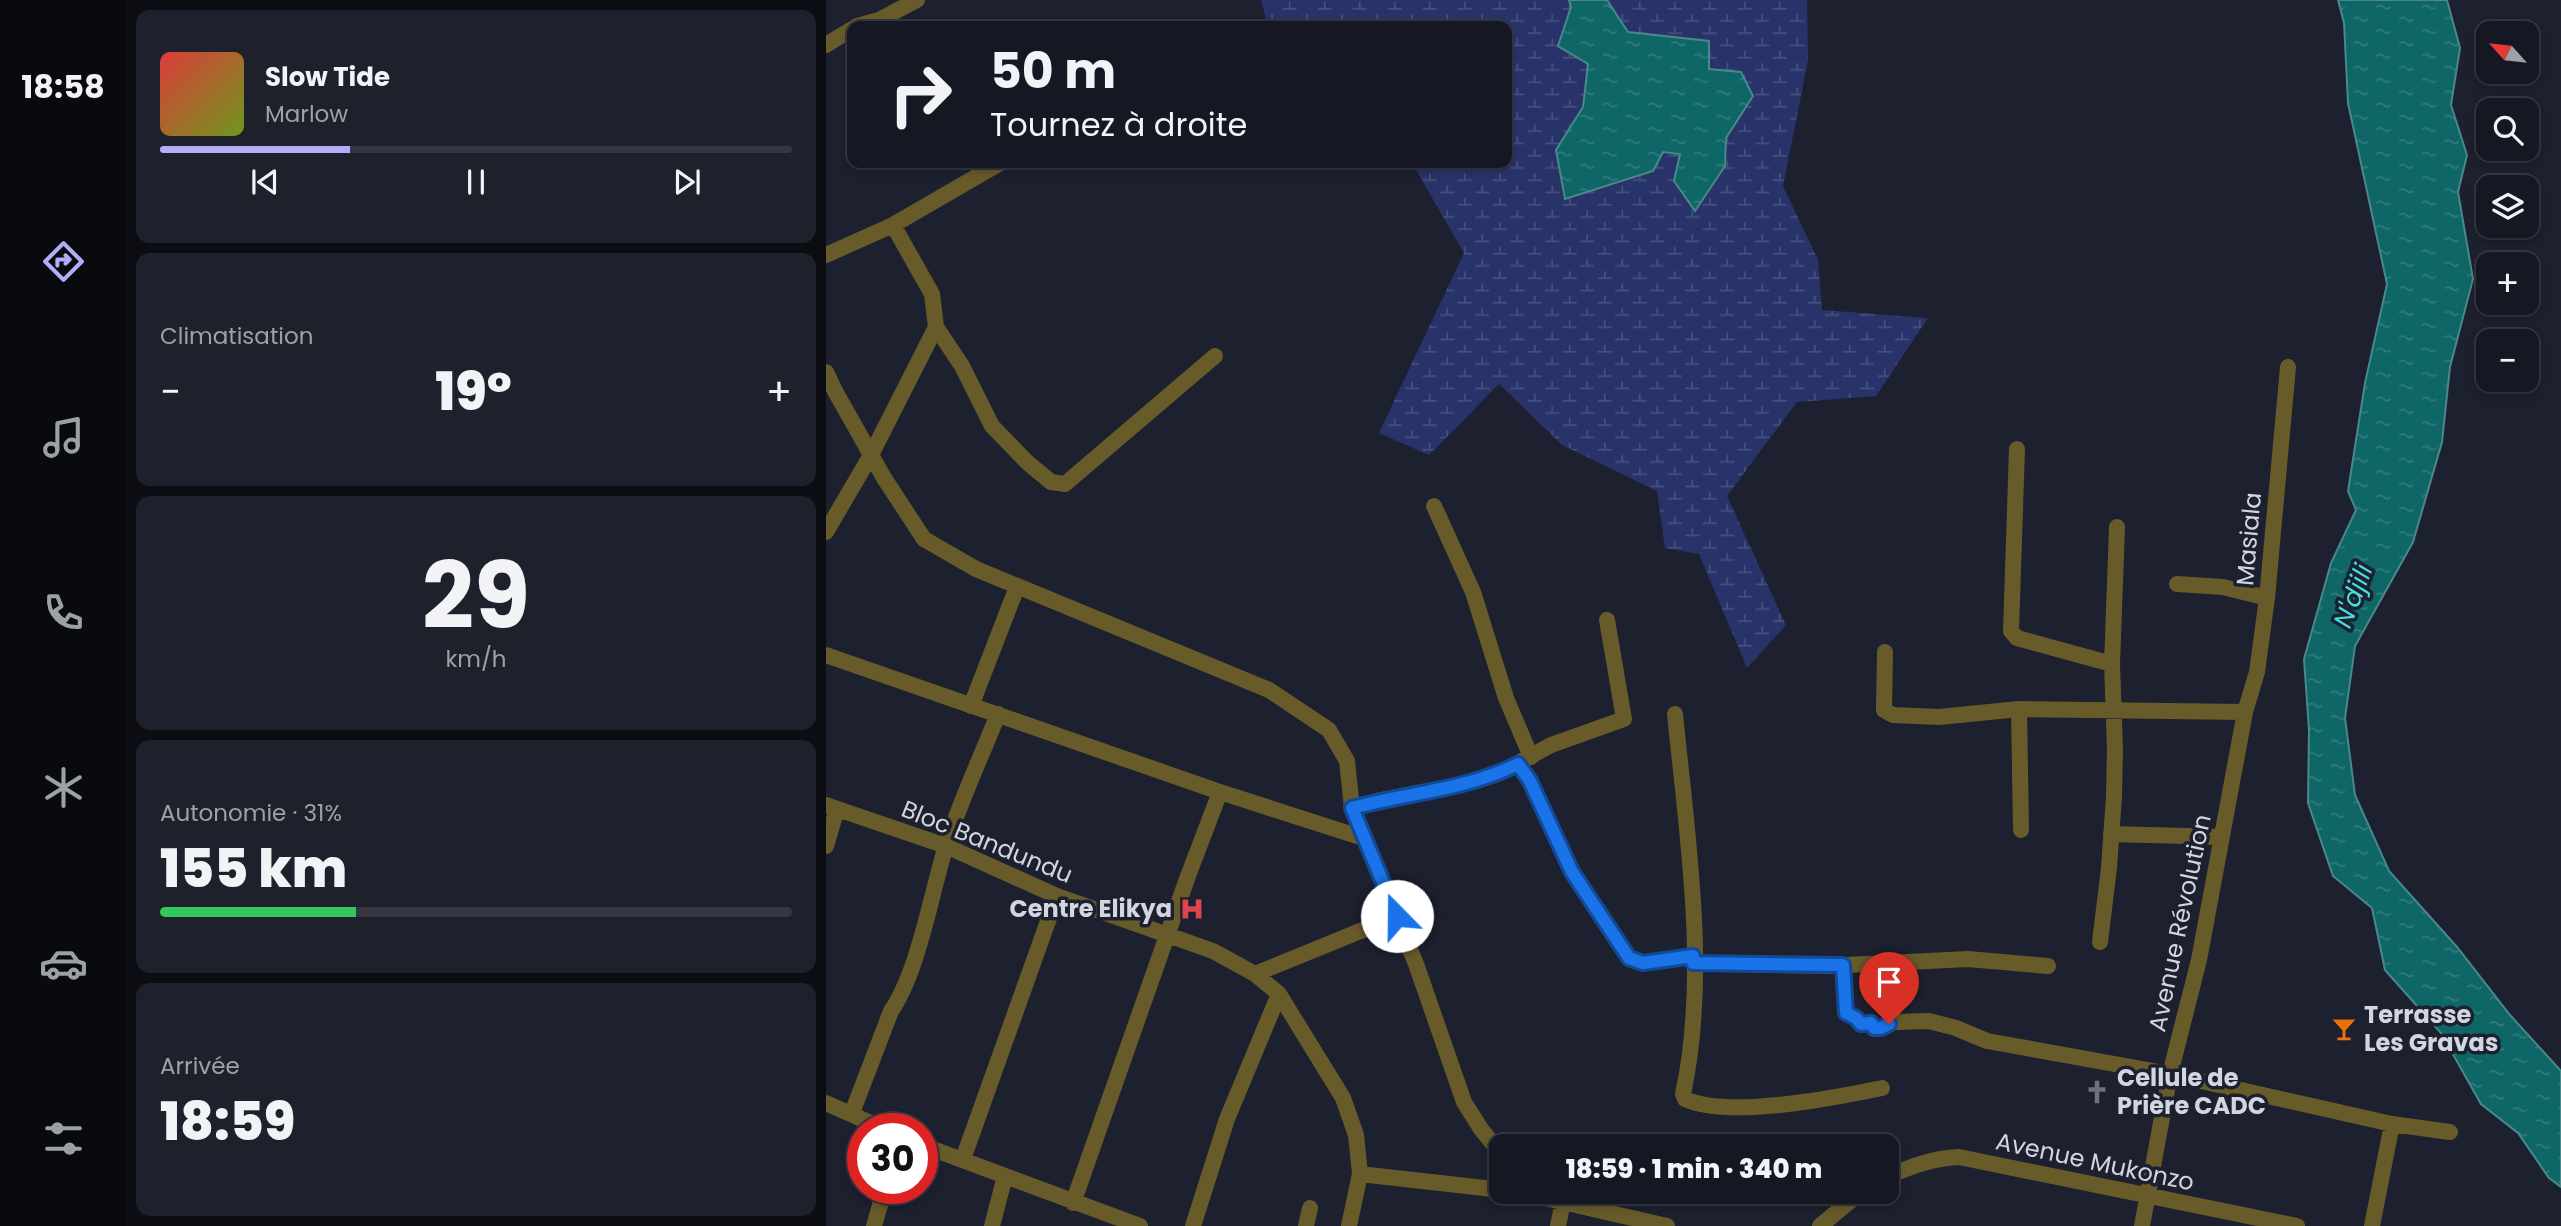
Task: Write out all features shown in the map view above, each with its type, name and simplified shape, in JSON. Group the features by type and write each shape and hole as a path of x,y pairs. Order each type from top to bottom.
{"street":[{"path":"874,21 889,16 917,0"},
{"path":"826,45 847,32"},
{"path":"826,255 893,225 991,168"},
{"path":"893,225 932,294 936,327 962,366 992,426 1051,482 1065,484 1215,356"},
{"path":"826,531 871,456 936,327"},
{"name":"Masiala","path":"2245,712 2257,672 2267,598 2288,367"},
{"path":"826,372 871,456 924,539 976,569 1017,587 1269,690 1329,730 1347,761 1352,808 1397,916 1464,1102 1489,1139"},
{"path":"2017,449 2011,631 2017,638 2112,664"},
{"path":"1434,506 1473,592 1530,781 1572,872 1629,958 1643,963 1693,959 1843,965 1968,959 2048,967"},
{"path":"2100,942 2111,834 2115,749 2112,664 2117,527"},
{"path":"2177,584 2223,587 2267,598"},
{"path":"971,706 1017,587"},
{"path":"1352,808 1468,783 1500,773 1551,746 1624,719 1606,620"},
{"path":"1885,652 1884,710 1893,715 1939,717 2019,709 2245,712"},
{"path":"826,655 1220,792 1366,839"},
{"path":"2019,709 2021,830"},
{"name":"Avenue Révolution","path":"2142,1226 2170,1074 2199,960 2245,712"},
{"path":"1675,713 1694,899 1694,1001 1683,1094 1685,1099 1734,1107 1783,1105 1882,1088"},
{"path":"826,1103 852,1113 911,967 946,846 998,714"},
{"path":"1073,1203 1220,792"},
{"path":"826,846 831,807"},
{"name":"Bloc Bandundu","path":"831,807 946,846 1056,895 1213,951 1255,974 1279,994 1343,1098 1356,1135 1360,1174 1349,1226"},
{"path":"2111,834 2222,837"},
{"path":"963,1158 1056,895"},
{"path":"1255,974 1397,916"},
{"path":"1843,965 1846,1013 1861,1024 1871,1023 1874,1028 1895,1022 1929,1021 1956,1028 1987,1041 2170,1074 2392,1124 2450,1132"},
{"path":"1193,1226 1227,1119 1279,994"},
{"path":"2372,1226 2392,1124"},
{"path":"938,1150 1073,1203 1110,1221 1140,1226"},
{"name":"Avenue Mukonzo","path":"1899,1171 1942,1158 1959,1157 2298,1226"},
{"path":"1360,1174 1489,1189"},
{"path":"992,1226 1005,1176"},
{"path":"874,1226 881,1204"},
{"path":"1558,1226 1562,1204"},
{"path":"1579,1204 1667,1226"},
{"path":"1819,1226 1846,1204"},
{"path":"1306,1226 1310,1208"}],"green space":[{"path":"1261,0 1569,0 1571,7 1559,46 1588,64 1583,107 1556,150 1565,199 1653,171 1663,152 1681,154 1725,167 1726,138 1753,95 1708,69 1709,41 1628,32 1607,0 1807,0 1808,60 1783,186 1818,260 1822,310 1928,318 1876,396 1797,402 1727,496 1786,625 1747,668 1699,554 1665,548 1657,491 1562,445 1499,384 1429,455 1379,433 1464,253 1415,168 1512,168 1512,21 1267,21"}],"water":[{"path":"1569,0 1607,0 1628,32 1709,41 1709,69 1741,72 1753,96 1726,138 1725,166 1695,211 1674,181 1680,154 1663,152 1653,171 1565,199 1556,150 1583,107 1588,64 1558,46 1571,7"},
{"name":"N'djili","path":"2338,0 2447,0 2460,48 2451,105 2467,155 2458,192 2473,279 2450,367 2442,442 2413,542 2355,646 2345,718 2355,795 2389,871 2457,947 2510,1015 2561,1071 2561,1187 2549,1178 2518,1133 2481,1104 2441,1033 2385,970 2372,908 2333,876 2308,803 2309,730 2304,659 2331,563 2356,510 2348,491 2365,383 2387,284 2348,103 2344,23"}],"place":[{"name":"Centre Elikya","path":"1192,909"},
{"name":"Terrasse Les Gravas","path":"2344,1029"},
{"name":"Cellule de Prière CADC","path":"2097,1092"}],"route":[{"path":"1397,916 1352,808 1468,783 1518,764 1530,781 1572,872 1629,958 1643,963 1693,956 1693,963 1843,965 1846,1013 1861,1024 1871,1023 1874,1028 1889,1024"}]}
